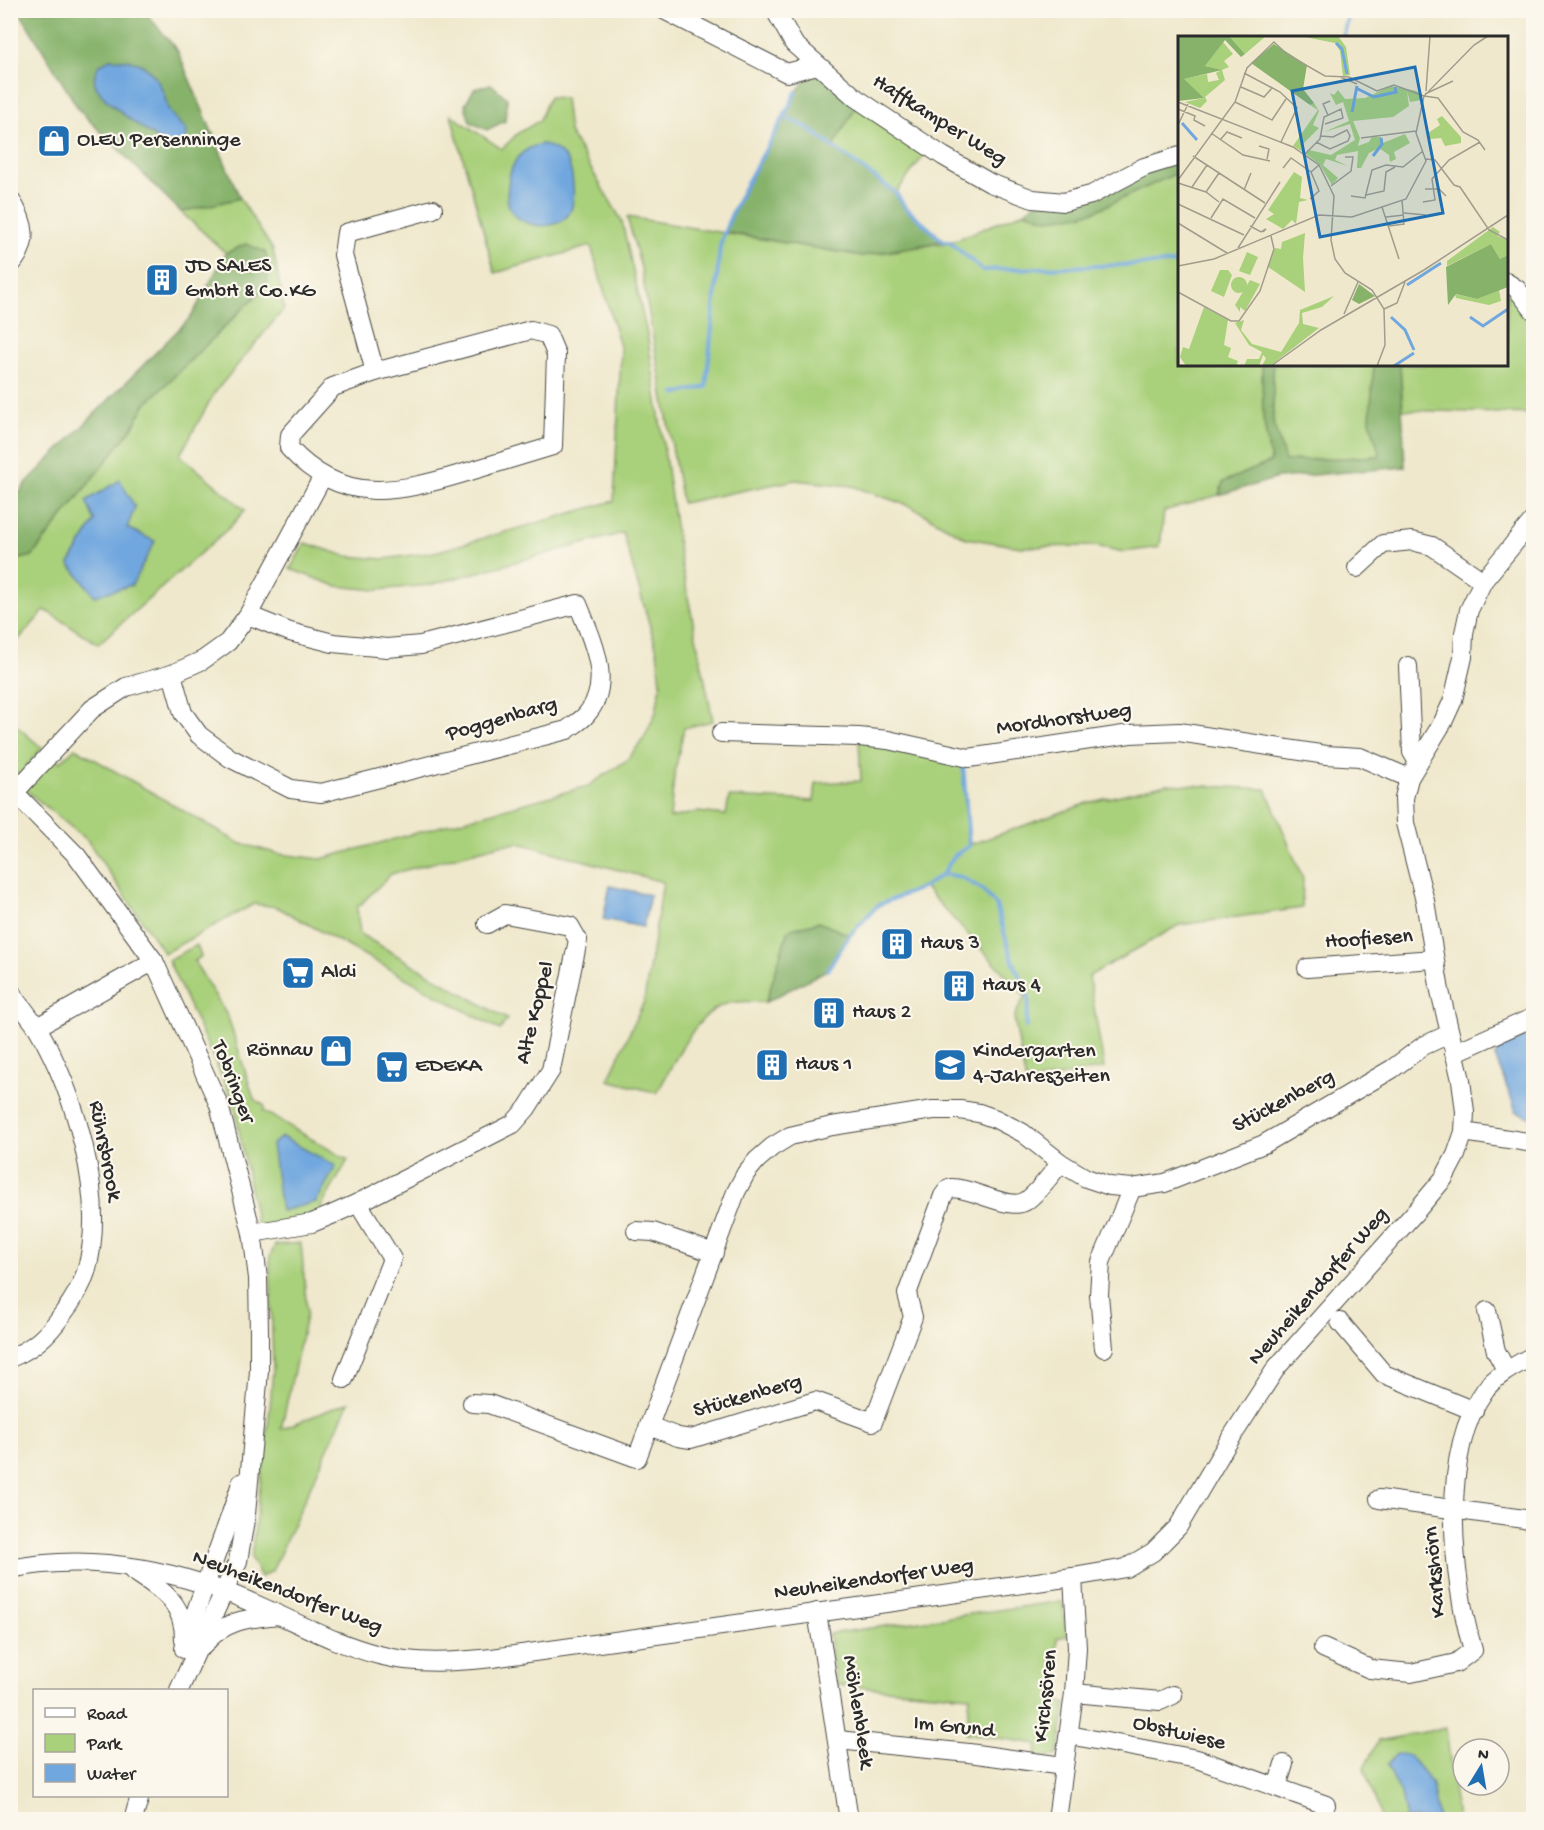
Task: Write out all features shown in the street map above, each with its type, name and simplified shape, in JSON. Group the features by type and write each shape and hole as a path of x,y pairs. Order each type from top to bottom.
{"street":[{"path":"664,10 787,73 817,65"},
{"name":"Haffkamper Weg","path":"775,10 794,44 856,98 943,156 990,183 1033,199 1064,202 1091,195 1144,167 1178,156"},
{"path":"10,199 20,213 24,230 22,247 10,266"},
{"path":"375,372 343,255 346,232 433,209"},
{"path":"1508,283 1517,289 1533,310"},
{"path":"531,330 548,335 556,354 553,446 418,487 375,491 346,486 323,476 302,462 289,448 290,435 333,387 375,372 531,330"},
{"path":"13,790 92,709 126,687 172,674 203,660 228,642 248,615 323,476"},
{"name":"Neuheikendorfer Weg","path":"10,1569 36,1564 85,1563 129,1567 179,1576 224,1590 323,1637 380,1656 434,1663 504,1657 1074,1577 1126,1568 1153,1552 1178,1527 1227,1444 1277,1367 1444,1178 1456,1155 1464,1132 1465,1112 1461,1080 1449,1034 1425,901 1405,823 1404,798 1414,770 1443,722 1453,700 1463,657 1464,633 1469,610 1484,581 1533,519"},
{"path":"1357,568 1383,544 1412,541 1432,546 1484,581"},
{"name":"Poggenbarg","path":"172,674 183,713 199,735 231,758 291,789 321,793 567,730 586,716 594,703 601,675 596,652 578,604 421,645 387,648 333,643 290,632 248,615"},
{"path":"1408,666 1414,770"},
{"name":"Mordhorstweg","path":"721,733 878,739 969,758 1130,734 1179,732 1326,755 1360,757 1414,770"},
{"name":"Tobringer","path":"13,790 77,856 154,961 219,1105 252,1233 258,1278 260,1332 259,1371 246,1514 238,1561 188,1655"},
{"name":"Alte Koppel","path":"252,1233 312,1223 358,1203 513,1124 527,1108 551,1070 578,940 570,926 506,914 487,924"},
{"name":"Hoofiesen","path":"1307,968 1434,959"},
{"path":"37,1027 154,961"},
{"name":"Rührsbrook","path":"10,991 37,1027 68,1092 82,1140 92,1205 92,1241 86,1274 73,1301 43,1340 23,1353 10,1358"},
{"path":"1454,1053 1533,1017"},
{"name":"Stückenberg","path":"472,1403 489,1404 637,1458 736,1192 746,1173 757,1160 780,1142 808,1131 933,1110 979,1113 1023,1133 1086,1178 1110,1186 1132,1188 1165,1183 1264,1144 1392,1070 1423,1046 1449,1034"},
{"path":"1464,1132 1533,1143"},
{"name":"Stückenberg","path":"649,1426 678,1437 691,1439 815,1401 873,1422 912,1317 907,1294 943,1196 949,1188 959,1188 1009,1203 1020,1204 1028,1199 1061,1162"},
{"path":"1104,1348 1099,1295 1101,1262 1132,1188"},
{"path":"344,1379 392,1259 358,1203"},
{"path":"636,1231 653,1232 714,1253"},
{"path":"1487,1311 1496,1351 1506,1370"},
{"path":"1340,1322 1384,1374 1474,1411"},
{"name":"Karkshörn","path":"1323,1648 1370,1669 1411,1673 1456,1663 1473,1650 1463,1619 1456,1573 1457,1472 1464,1436 1486,1389 1506,1370 1533,1355"},
{"name":"Tobringer","path":"188,1655 204,1583 230,1518 251,1450"},
{"name":"Karkshörn","path":"1379,1499 1524,1518 1533,1522"},
{"path":"129,1567 159,1588 175,1604 182,1619 188,1655 178,1689"},
{"name":"Kirchsören","path":"1057,1820 1074,1693 1077,1648 1074,1577"},
{"name":"Möhlenbleek","path":"817,1612 849,1820"},
{"path":"172,1689 188,1655 224,1626 247,1619 279,1615"},
{"path":"1074,1693 1160,1701 1173,1695"},
{"name":"Obstwiese","path":"1068,1735 1197,1759 1326,1805"},
{"name":"Im Grund","path":"838,1740 969,1753 1064,1766"},
{"path":"1277,1787 1284,1764"},
{"path":"133,1820 140,1797"}],"green space":[{"path":"19,11 144,11 177,50 240,198 181,212 79,110"},
{"path":"814,70 857,105 833,147 896,193 904,206 943,241 862,256 724,232 796,92"},
{"path":"491,84 507,98 505,121 487,130 470,122 465,105 474,89"},
{"path":"549,97 565,98 569,132 622,221 648,339 679,552 713,721 684,728 674,776 670,818 698,812 726,815 729,797 814,801 816,783 861,781 859,740 963,762 969,845 1088,803 1166,784 1266,789 1303,879 1302,908 1179,925 1089,976 1104,1068 1026,1083 1014,1017 1025,996 924,887 878,905 850,935 818,922 788,930 766,1002 729,1003 705,1017 686,1040 657,1093 608,1080 644,1001 663,882 519,843 500,845 391,874 357,908 360,934 507,1019 500,1030 277,907 254,904 164,953 87,840 23,788 52,757 60,762 75,748 239,843 279,854 321,859 588,786 627,760 644,738 656,712 661,682 657,651 623,533 430,585 376,590 336,586 290,569 305,543 346,556 384,559 435,552 614,501 621,350 591,246 495,273 451,115 502,149 518,133 539,121"},
{"path":"857,105 927,151 896,193 833,147"},
{"path":"1178,159 1178,172 1095,211 1048,219 1024,212 1034,204"},
{"path":"1178,172 1178,366 1262,366 1263,418 1271,462 1223,482 1219,495 1164,511 1160,547 1124,552 1096,546 1021,547 966,538 912,507 852,486 795,480 682,503 641,268 627,217 862,256 950,242 1024,212 1048,219 1095,210"},
{"path":"240,198 273,250 284,309 215,392 180,455 245,510 231,526 98,644 45,610 11,648 11,561 32,556 132,428 145,405 266,286 246,244 226,253 181,212","holes":["95,521 95,596 69,564"]},
{"path":"246,244 265,252 270,267 266,286 145,405 132,428 32,556 11,561 11,504 27,482 191,317 226,253"},
{"path":"1508,293 1513,296 1533,325 1533,414 1403,410 1400,366 1508,366"},
{"path":"1262,366 1273,366 1273,421 1285,461 1380,456 1370,420 1374,366 1400,366 1405,467 1278,478 1219,495 1223,482 1271,462 1263,418"},
{"path":"1273,366 1374,366 1370,420 1381,456 1284,461 1273,421"},
{"path":"11,721 42,748 19,775 11,768"},
{"path":"818,922 850,935 827,970 766,1002 788,930"},
{"path":"197,945 201,957 194,961 228,1017 254,1099 265,1106 263,1111 348,1160 312,1223 258,1232 234,1103 168,960"},
{"path":"301,1243 307,1312 281,1429 349,1402 272,1571 261,1577 251,1558 273,1368 270,1257 275,1245"},
{"path":"1062,1601 1067,1636 1057,1638 1055,1701 1066,1703 1059,1750 1056,1756 1036,1757 1037,1744 966,1733 970,1696 836,1685 829,1634"},
{"path":"1446,1728 1451,1769 1451,1797 1454,1797 1457,1819 1380,1819 1364,1768 1378,1741"}],"water":[{"path":"110,59 135,62 148,69 153,75 163,91 168,109 187,131 186,139 180,145 172,148 116,109 99,91 94,81 96,72 99,65"},
{"path":"542,144 557,150 566,158 571,172 573,190 572,207 568,215 562,221 544,226 518,218 510,209 507,195 511,170 518,158 528,149"},
{"path":"120,480 135,507 127,528 155,541 132,585 95,596 69,564 95,521 86,501"},
{"path":"610,886 650,895 643,927 603,919"},
{"path":"1525,1037 1533,1041 1533,1119 1516,1111 1495,1056 1502,1045"},
{"path":"282,1137 336,1166 316,1202 281,1211 272,1144"},
{"path":"1396,1754 1409,1755 1432,1784 1438,1819 1406,1819 1401,1794 1387,1765"}],"waterway":[{"path":"1343,36 1349,12"},
{"path":"675,394 706,387 720,246 735,206 796,92"},
{"path":"785,117 806,127 896,193 904,206 943,241 950,242 982,270 1178,263"},
{"path":"827,970 850,935 878,905 924,887 943,874 954,856 969,846 963,763"},
{"path":"944,874 961,877 982,889 996,905 1011,956 1029,998 1026,1027"}],"place":[{"name":"OLEU Persenninge","path":"54,141"},
{"name":"JD SALES GmbH & Co.KG","path":"162,280"},
{"name":"Haus 3","path":"897,944"},
{"name":"Aldi","path":"298,973"},
{"name":"Haus 4","path":"959,986"},
{"name":"Haus 2","path":"829,1013"},
{"name":"Rönnau","path":"336,1051"},
{"name":"Haus 1","path":"772,1065"},
{"name":"Kindergarten 4-Jahreszeiten","path":"950,1065"},
{"name":"EDEKA","path":"392,1067"}]}
